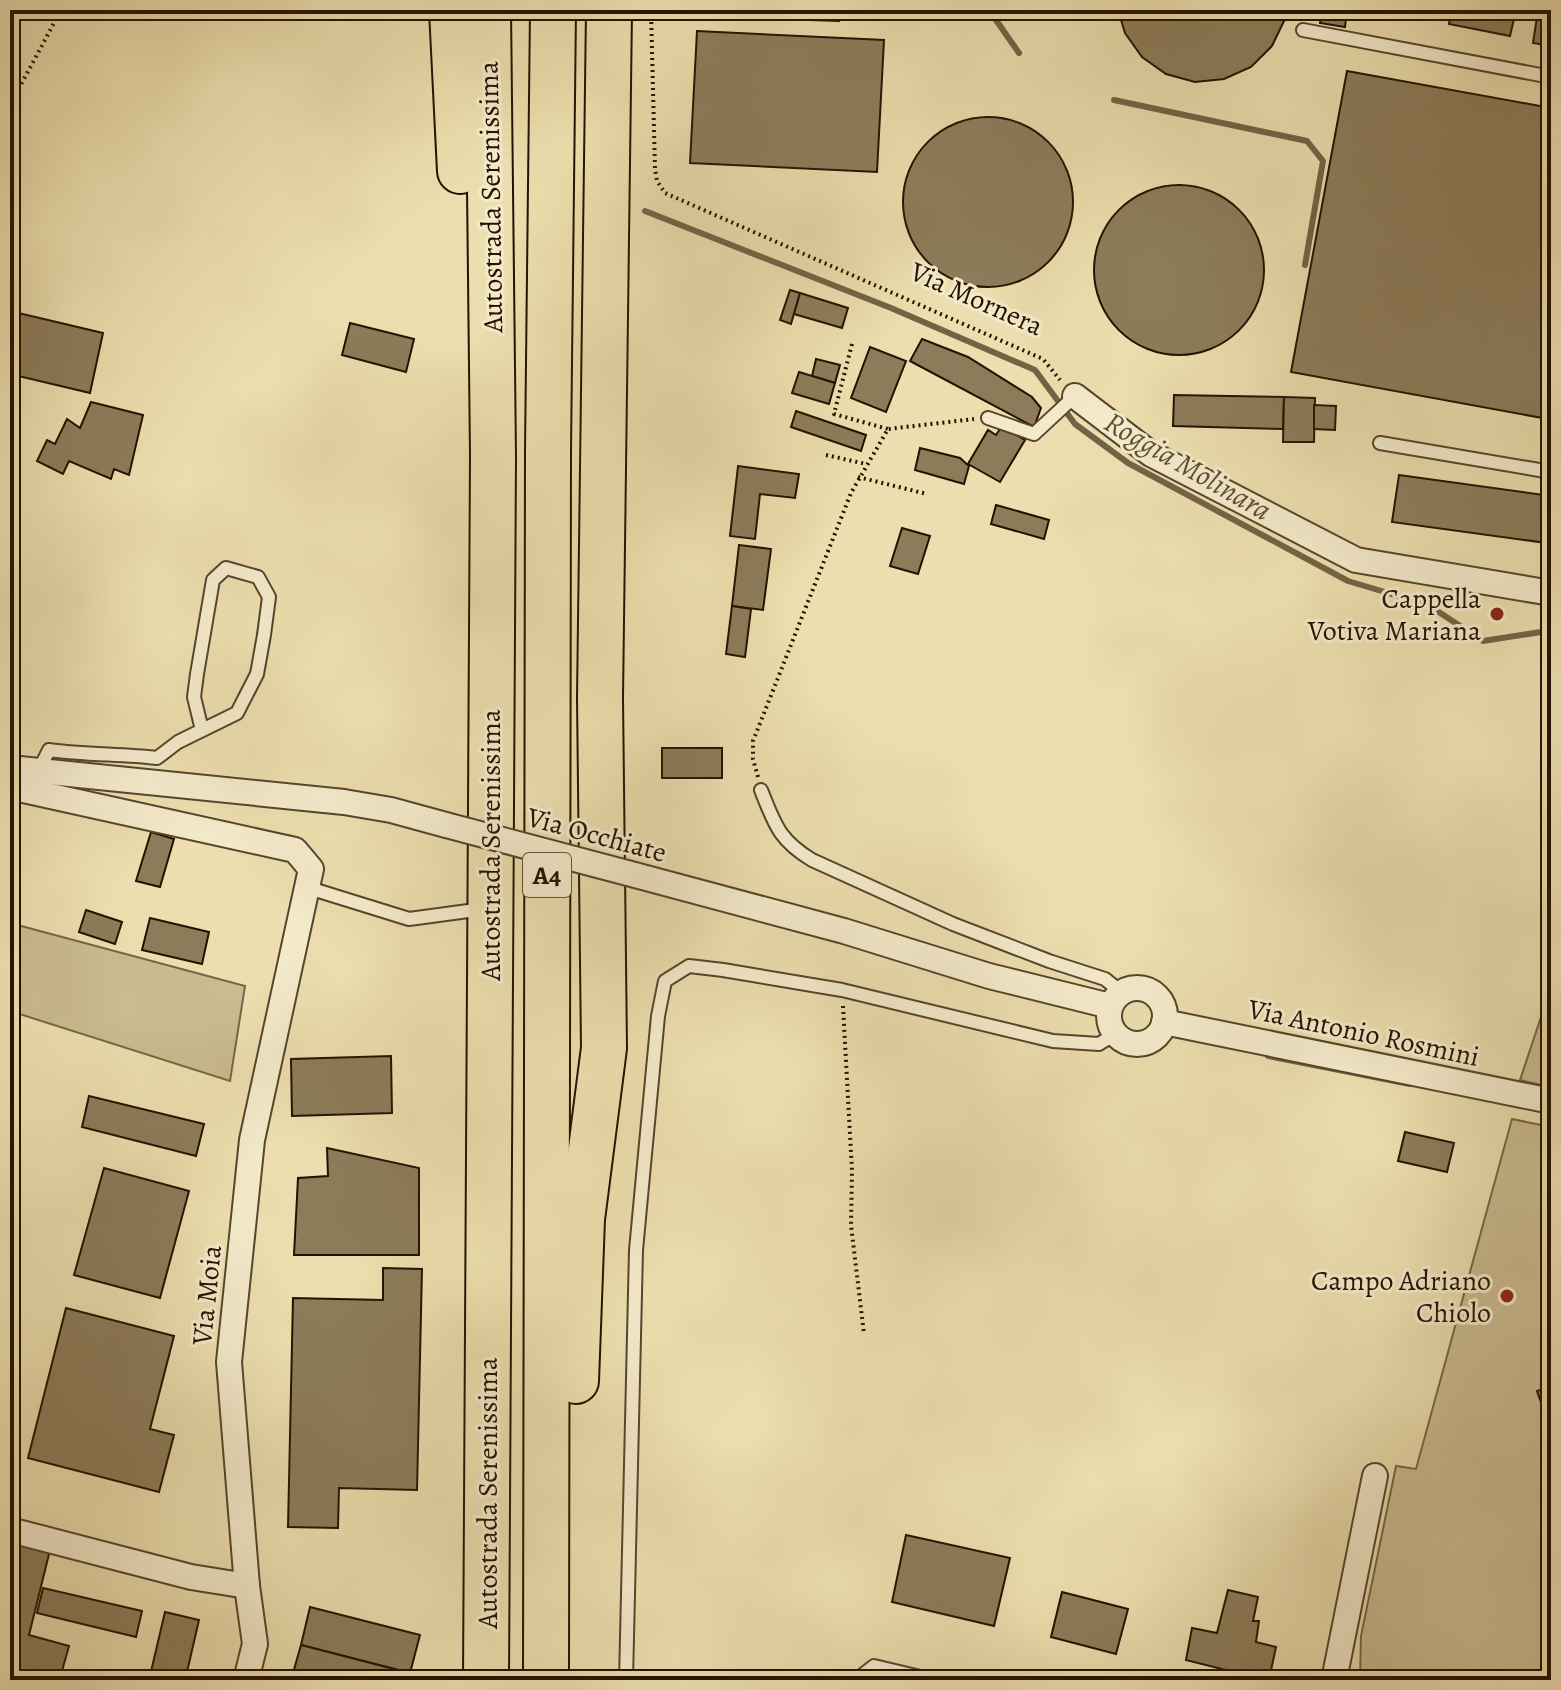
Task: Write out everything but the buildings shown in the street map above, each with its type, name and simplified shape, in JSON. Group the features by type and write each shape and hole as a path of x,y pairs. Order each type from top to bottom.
{"highway":[{"path":"452,10 464,291 467,735 490,908"},
{"name":"Autostrada Serenissima","path":"486,1680 493,456 488,10"},
{"name":"Autostrada Serenissima","path":"546,1662 548,451 553,10"},
{"path":"546,1662 576,1508 576,1359 582,1219 604,1048 600,698 609,10"}],"street":[{"path":"1070,401 1151,454 1356,560 1551,593"},
{"name":"Via Occhiate","path":"10,768 344,802 391,810 844,931 989,976 1116,999"},
{"path":"10,787 295,850 311,869 309,888"},
{"name":"Via Moia","path":"246,1680 255,1644 247,1586 229,1362 252,1140 299,920 309,888"},
{"path":"1139,988 1156,995 1165,1012 1164,1022 1155,1037 1139,1044 1115,1034 1109,1021 1116,999 1139,988"},
{"name":"Via Antonio Rosmini","path":"1164,1022 1551,1101"},
{"path":"1334,1680 1375,1476"},
{"path":"10,1530 191,1577 247,1586"}],"lane":[{"path":"1303,30 1551,77"},
{"path":"988,418 1034,434 1070,401"},
{"path":"1380,443 1551,472"},
{"path":"39,770 49,750 157,758 237,713 257,674 269,597 258,577 226,568 213,580 197,674 194,697 202,730"},
{"path":"761,790 777,830 791,848 953,924 1105,979 1116,999"},
{"path":"309,888 409,919 490,908"},
{"path":"626,1680 636,1250 658,1016 665,981 689,966 842,990 1053,1041 1099,1044 1115,1034"},
{"path":"856,1680 874,1666 933,1680"}],"path":[{"path":"10,105 61,10"},
{"name":"Via Mornera","path":"651,10 655,169 657,181 665,193 1043,359 1070,401"},
{"path":"852,344 834,414 888,429 988,418"},
{"path":"761,790 753,759 753,741 858,477 888,429"},
{"path":"826,455 866,464"},
{"path":"858,477 927,494"},
{"path":"842,990 852,1171 851,1225 864,1334"}],"shaded area":[{"path":"10,923 245,986 230,1081 10,1011"},
{"path":"1551,987 1551,1087 1520,1080"},
{"name":"Campo Adriano Chiolo","path":"1512,1119 1551,1127 1551,1680 1360,1680 1361,1636 1396,1466 1416,1469"}],"waterway":[{"path":"989,10 1019,53"},
{"path":"1114,100 1307,141 1323,161 1305,265"},
{"name":"Roggia Molinara","path":"645,211 891,308 1035,370 1075,424 1128,463 1348,581 1428,605 1483,641 1541,632 1551,627"},
{"path":"1268,1056 1410,1084"}],"place":[{"name":"Cappella Votiva Mariana","path":"1497,614"},
{"name":"Campo Adriano Chiolo","path":"1507,1296"}]}
